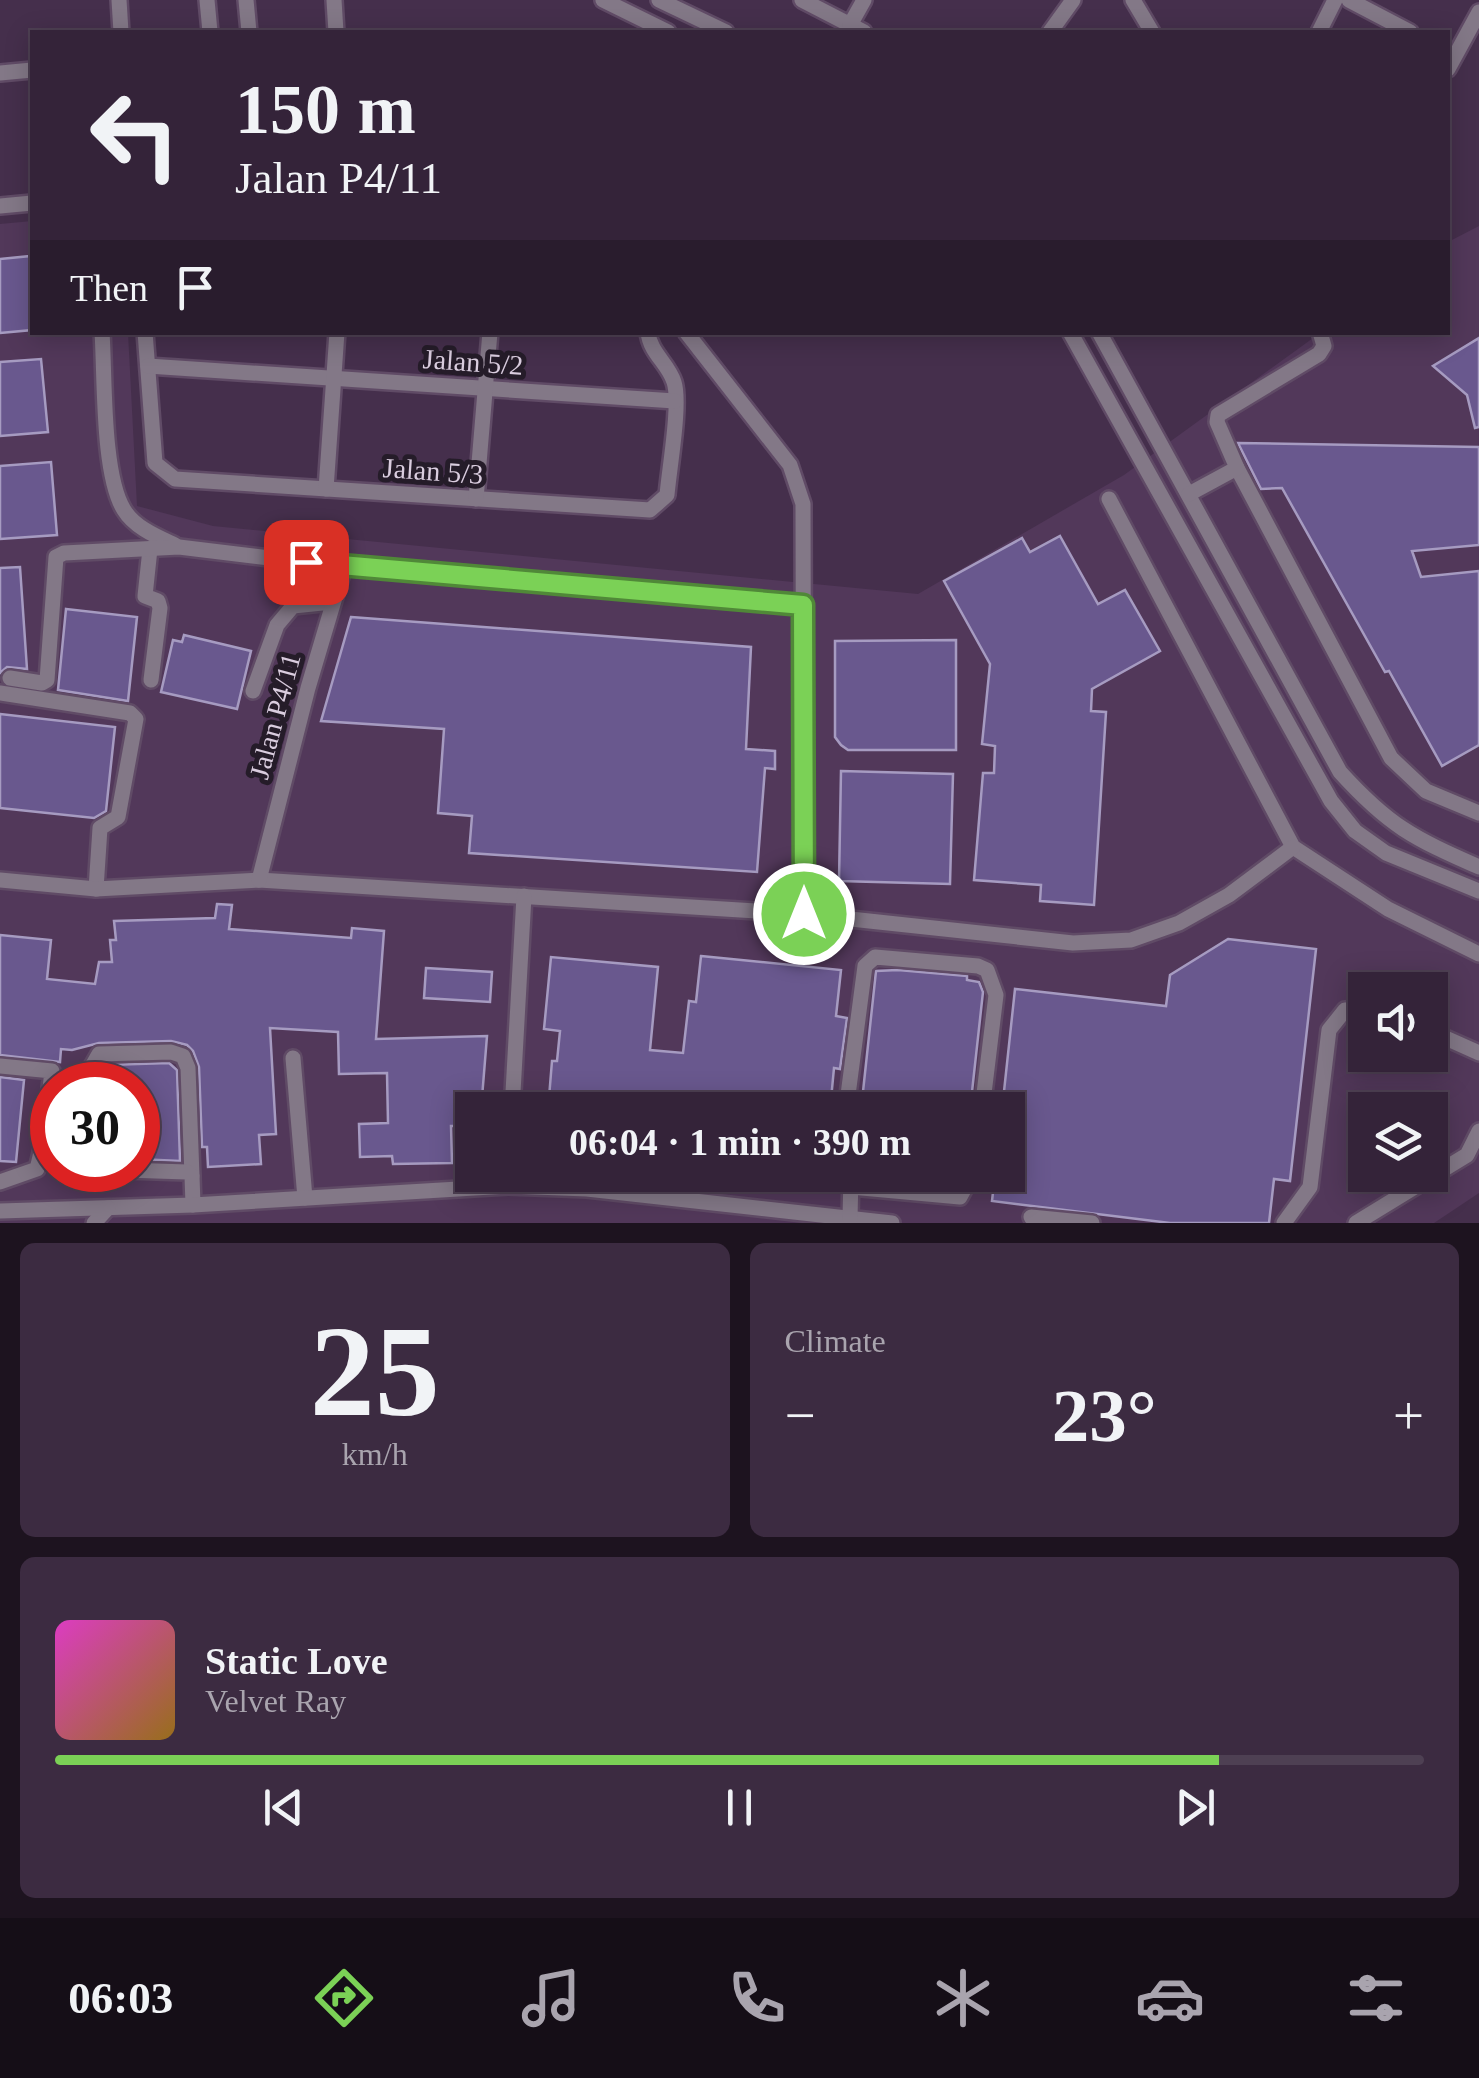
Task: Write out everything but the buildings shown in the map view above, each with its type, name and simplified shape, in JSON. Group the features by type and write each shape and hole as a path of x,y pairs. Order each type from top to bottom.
{"street":[{"path":"119,0 122,30"},
{"path":"207,0 210,30"},
{"path":"246,0 249,30"},
{"path":"334,0 336,30"},
{"path":"603,0 664,30"},
{"path":"659,0 722,30"},
{"path":"802,0 857,29 864,0"},
{"path":"1051,30 1072,0"},
{"path":"1134,0 1151,30"},
{"path":"1320,30 1335,0"},
{"path":"1349,0 1406,30"},
{"path":"1450,60 1479,12"},
{"path":"0,73 30,70"},
{"path":"0,206 30,203"},
{"path":"102,335 114,482 125,511 146,531 179,547"},
{"name":"Jalan 5/3","path":"145,335 155,463 174,478 650,510 668,495 675,402 674,382 650,346 648,335"},
{"path":"326,488 338,335"},
{"path":"476,498 490,335"},
{"path":"688,335 790,465 803,504 804,914"},
{"path":"1072,335 1331,801 1355,831 1386,852 1479,891"},
{"path":"1101,335 1340,772 1388,822 1416,840 1479,867"},
{"path":"1321,335 1324,346 1319,354 1218,415 1217,422 1390,758 1426,790 1479,813"},
{"name":"Jalan 5/2","path":"148,366 675,402"},
{"path":"1189,494 1238,468"},
{"path":"1109,499 1293,847 1388,908 1479,954"},
{"path":"10,678 47,680 56,558 64,553 179,547 344,566 803,605"},
{"path":"150,549 145,596 158,601 160,608 150,680"},
{"name":"Jalan P4/11","path":"259,880 344,566"},
{"path":"253,692 277,625 293,606 332,602"},
{"path":"0,693 130,713 136,719 118,817 100,828 96,889"},
{"path":"0,880 96,889 259,880 804,914 1074,944 1131,940 1179,923 1229,895 1293,847"},
{"path":"513,1092 524,896"},
{"path":"848,1092 864,966 876,957 987,970 996,995 984,1092"},
{"path":"1284,1223 1310,1187 1329,1030 1348,1010"},
{"path":"1448,1039 1479,1053"},
{"path":"95,1062 100,1054 171,1052 183,1056 188,1068 193,1205"},
{"path":"293,1058 305,1198"},
{"path":"0,1066 52,1071 52,1084 36,1169 0,1182"},
{"path":"1356,1223 1467,1155 1479,1131"},
{"path":"160,1173 187,1172 192,1176"},
{"path":"0,1211 193,1205 455,1185"},
{"path":"614,1192 892,1223"},
{"path":"850,1218 851,1192"},
{"path":"926,1192 960,1197 963,1192"},
{"path":"94,1223 108,1208"},
{"path":"1031,1217 1092,1223"}],"shaded area":[{"path":"30,221 30,335 128,335 137,506 213,526 918,594 1124,475 1317,335 1450,335 1450,241 1479,226 1479,1193 1434,1223 0,1223 0,224"}],"route":[{"path":"306,562 803,605 804,914"}]}
